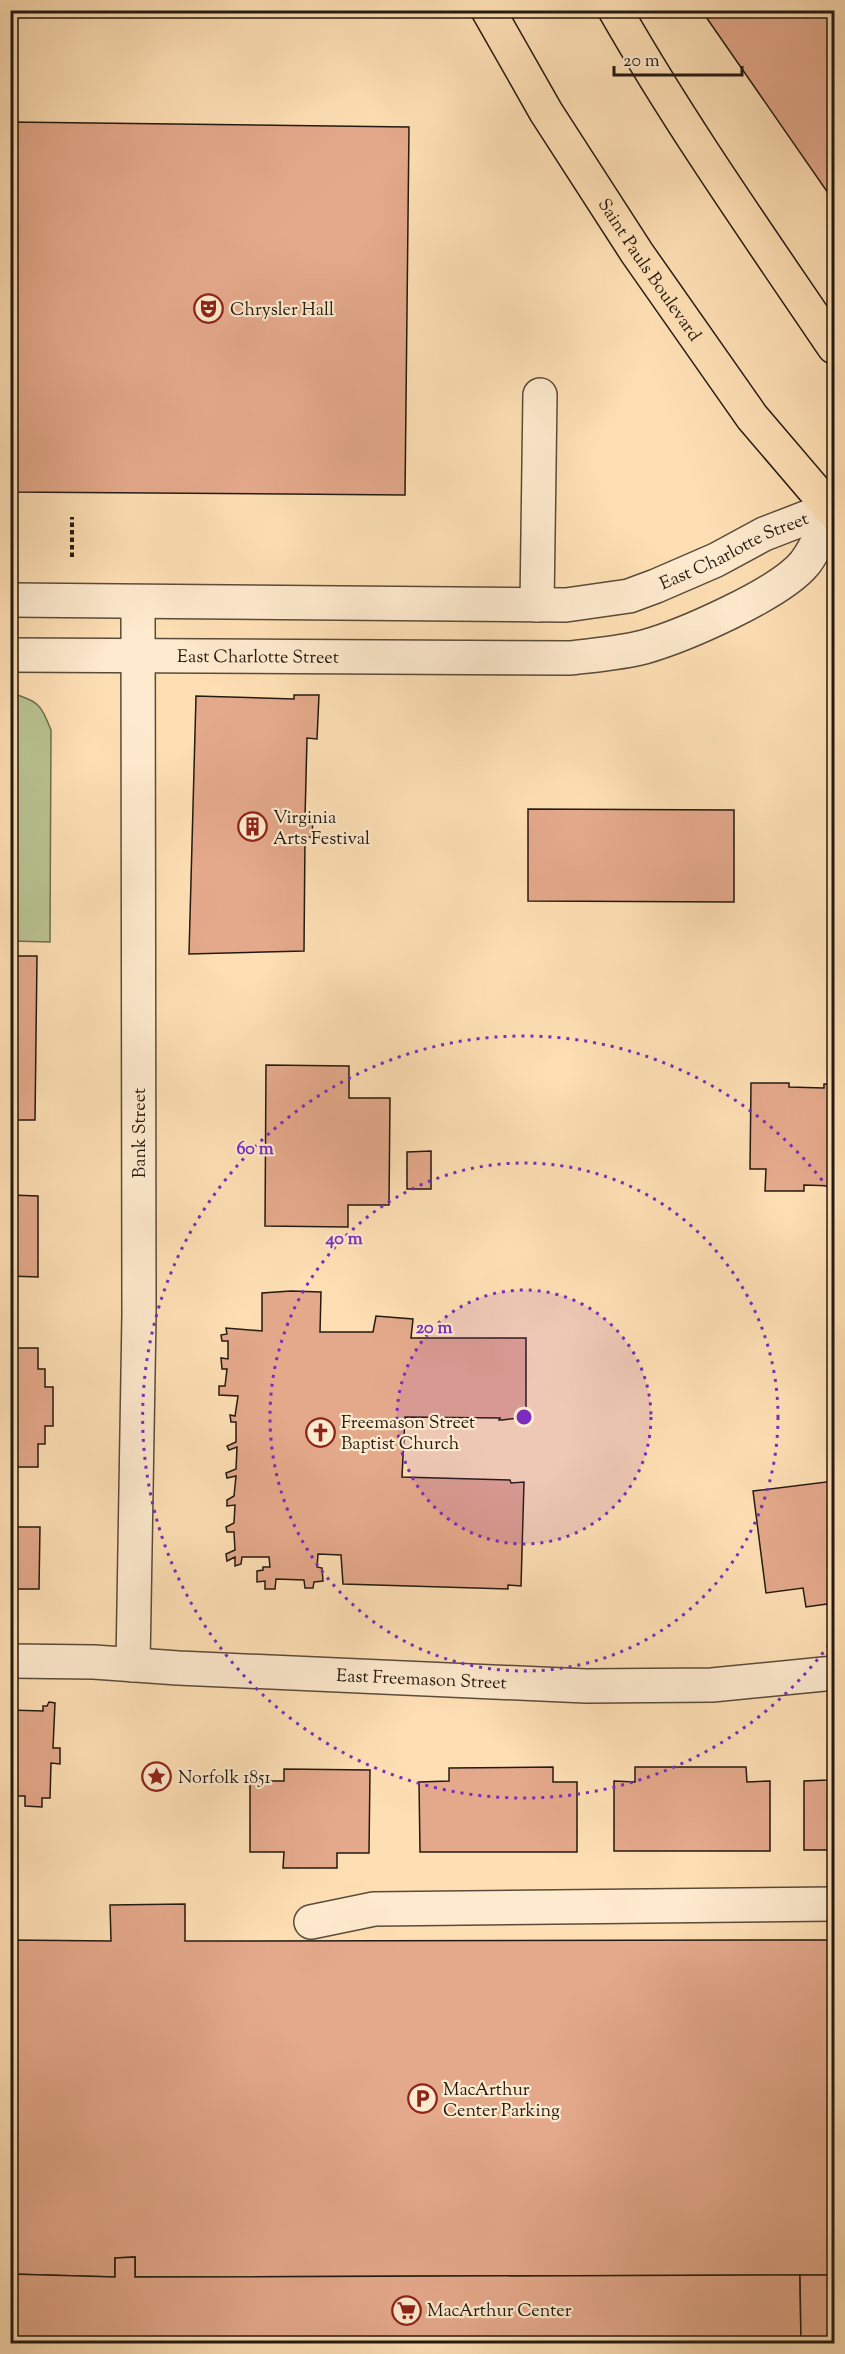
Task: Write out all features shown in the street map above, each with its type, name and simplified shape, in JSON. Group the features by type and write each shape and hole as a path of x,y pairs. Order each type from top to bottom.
{"main road":[{"name":"Saint Pauls Boulevard","path":"488,10 546,111 637,253 752,417 833,510"},
{"path":"615,10 642,58 743,214 834,346"}],"street":[{"path":"537,605 540,395"},
{"name":"East Charlotte Street","path":"10,600 566,605 629,596 684,575 764,534 833,510"},
{"name":"East Charlotte Street","path":"10,656 571,658 642,648 687,633 764,594 804,564 833,510"},
{"name":"Bank Street","path":"134,1665 139,1315 138,602"},
{"name":"East Freemason Street","path":"10,1661 94,1662 586,1686 712,1685 834,1673"},
{"path":"311,1922 374,1909 834,1904"}],"path":[{"path":"72,517 72,557"}],"green space":[{"path":"11,693 37,705 51,730 50,942 11,941"}],"building":[{"path":"708,10 834,10 834,188 828,193 704,14"},
{"name":"Chrysler Hall","path":"10,122 409,127 405,495 10,492"},
{"name":"Virginia Arts Festival","path":"294,695 319,695 317,739 307,738 305,818 312,818 313,837 305,837 304,951 189,954 196,696 294,699"},
{"path":"528,809 734,810 734,902 528,901"},
{"path":"10,956 37,956 35,1120 10,1120"},
{"path":"266,1065 349,1066 349,1098 390,1098 389,1205 348,1205 348,1227 265,1226"},
{"path":"751,1083 789,1083 789,1087 824,1088 824,1084 834,1084 834,1186 804,1185 804,1191 765,1191 766,1169 750,1169"},
{"path":"431,1151 431,1189 407,1189 407,1152"},
{"path":"10,1195 38,1196 38,1277 10,1276"},
{"name":"Freemason Street Baptist Church","path":"321,1292 320,1332 373,1332 376,1316 413,1319 411,1338 526,1338 526,1417 529,1418 526,1421 519,1418 499,1420 500,1418 405,1417 402,1477 524,1482 521,1586 508,1585 508,1589 343,1584 341,1555 318,1554 317,1567 322,1568 323,1581 314,1582 313,1588 305,1588 304,1580 276,1579 275,1589 265,1589 265,1581 257,1582 257,1571 263,1570 263,1567 270,1567 269,1557 242,1557 241,1564 235,1566 235,1557 227,1561 226,1554 235,1550 234,1532 227,1532 226,1527 234,1523 235,1505 227,1506 227,1500 234,1496 236,1476 227,1478 226,1473 236,1469 237,1447 229,1450 227,1446 236,1442 236,1422 231,1422 230,1415 235,1416 238,1396 219,1395 219,1386 225,1386 227,1369 222,1369 221,1358 228,1359 228,1341 222,1341 221,1335 227,1334 226,1328 262,1331 262,1293"},
{"path":"10,1348 38,1348 38,1369 45,1369 45,1387 53,1387 53,1426 45,1426 45,1444 38,1444 38,1467 10,1467"},
{"path":"834,1481 834,1603 806,1607 803,1588 766,1593 753,1491"},
{"path":"10,1527 40,1527 39,1589 10,1589"},
{"path":"49,1702 55,1703 53,1748 60,1748 60,1764 51,1763 50,1798 42,1798 42,1807 25,1806 25,1796 10,1796 10,1710 43,1711 43,1706 47,1706"},
{"path":"828,1766 834,1766 834,1850 804,1850 804,1781 828,1780"},
{"path":"553,1767 553,1782 577,1782 577,1852 420,1852 419,1782 449,1781 449,1768"},
{"path":"635,1767 746,1767 747,1782 770,1781 770,1851 614,1851 614,1781 635,1782"},
{"path":"284,1769 370,1770 369,1853 337,1853 337,1868 283,1868 284,1852 250,1852 250,1781 284,1781"},
{"name":"MacArthur Center Parking","path":"185,1904 185,1941 834,1940 834,2275 135,2277 135,2257 115,2258 115,2277 10,2274 10,1940 111,1941 110,1905"},
{"name":"MacArthur Center","path":"135,2257 135,2277 800,2275 801,2344 10,2344 10,2274 115,2277 115,2258"},
{"path":"800,2275 834,2275 834,2344 801,2344"}],"place":[{"name":"Chrysler Hall","path":"209,309"},
{"name":"Virginia Arts Festival","path":"252,827"},
{"name":"Freemason Street Baptist Church","path":"320,1432"},
{"name":"Norfolk 1851","path":"157,1777"},
{"name":"MacArthur Center Parking","path":"422,2099"},
{"name":"MacArthur Center","path":"406,2310"}]}
